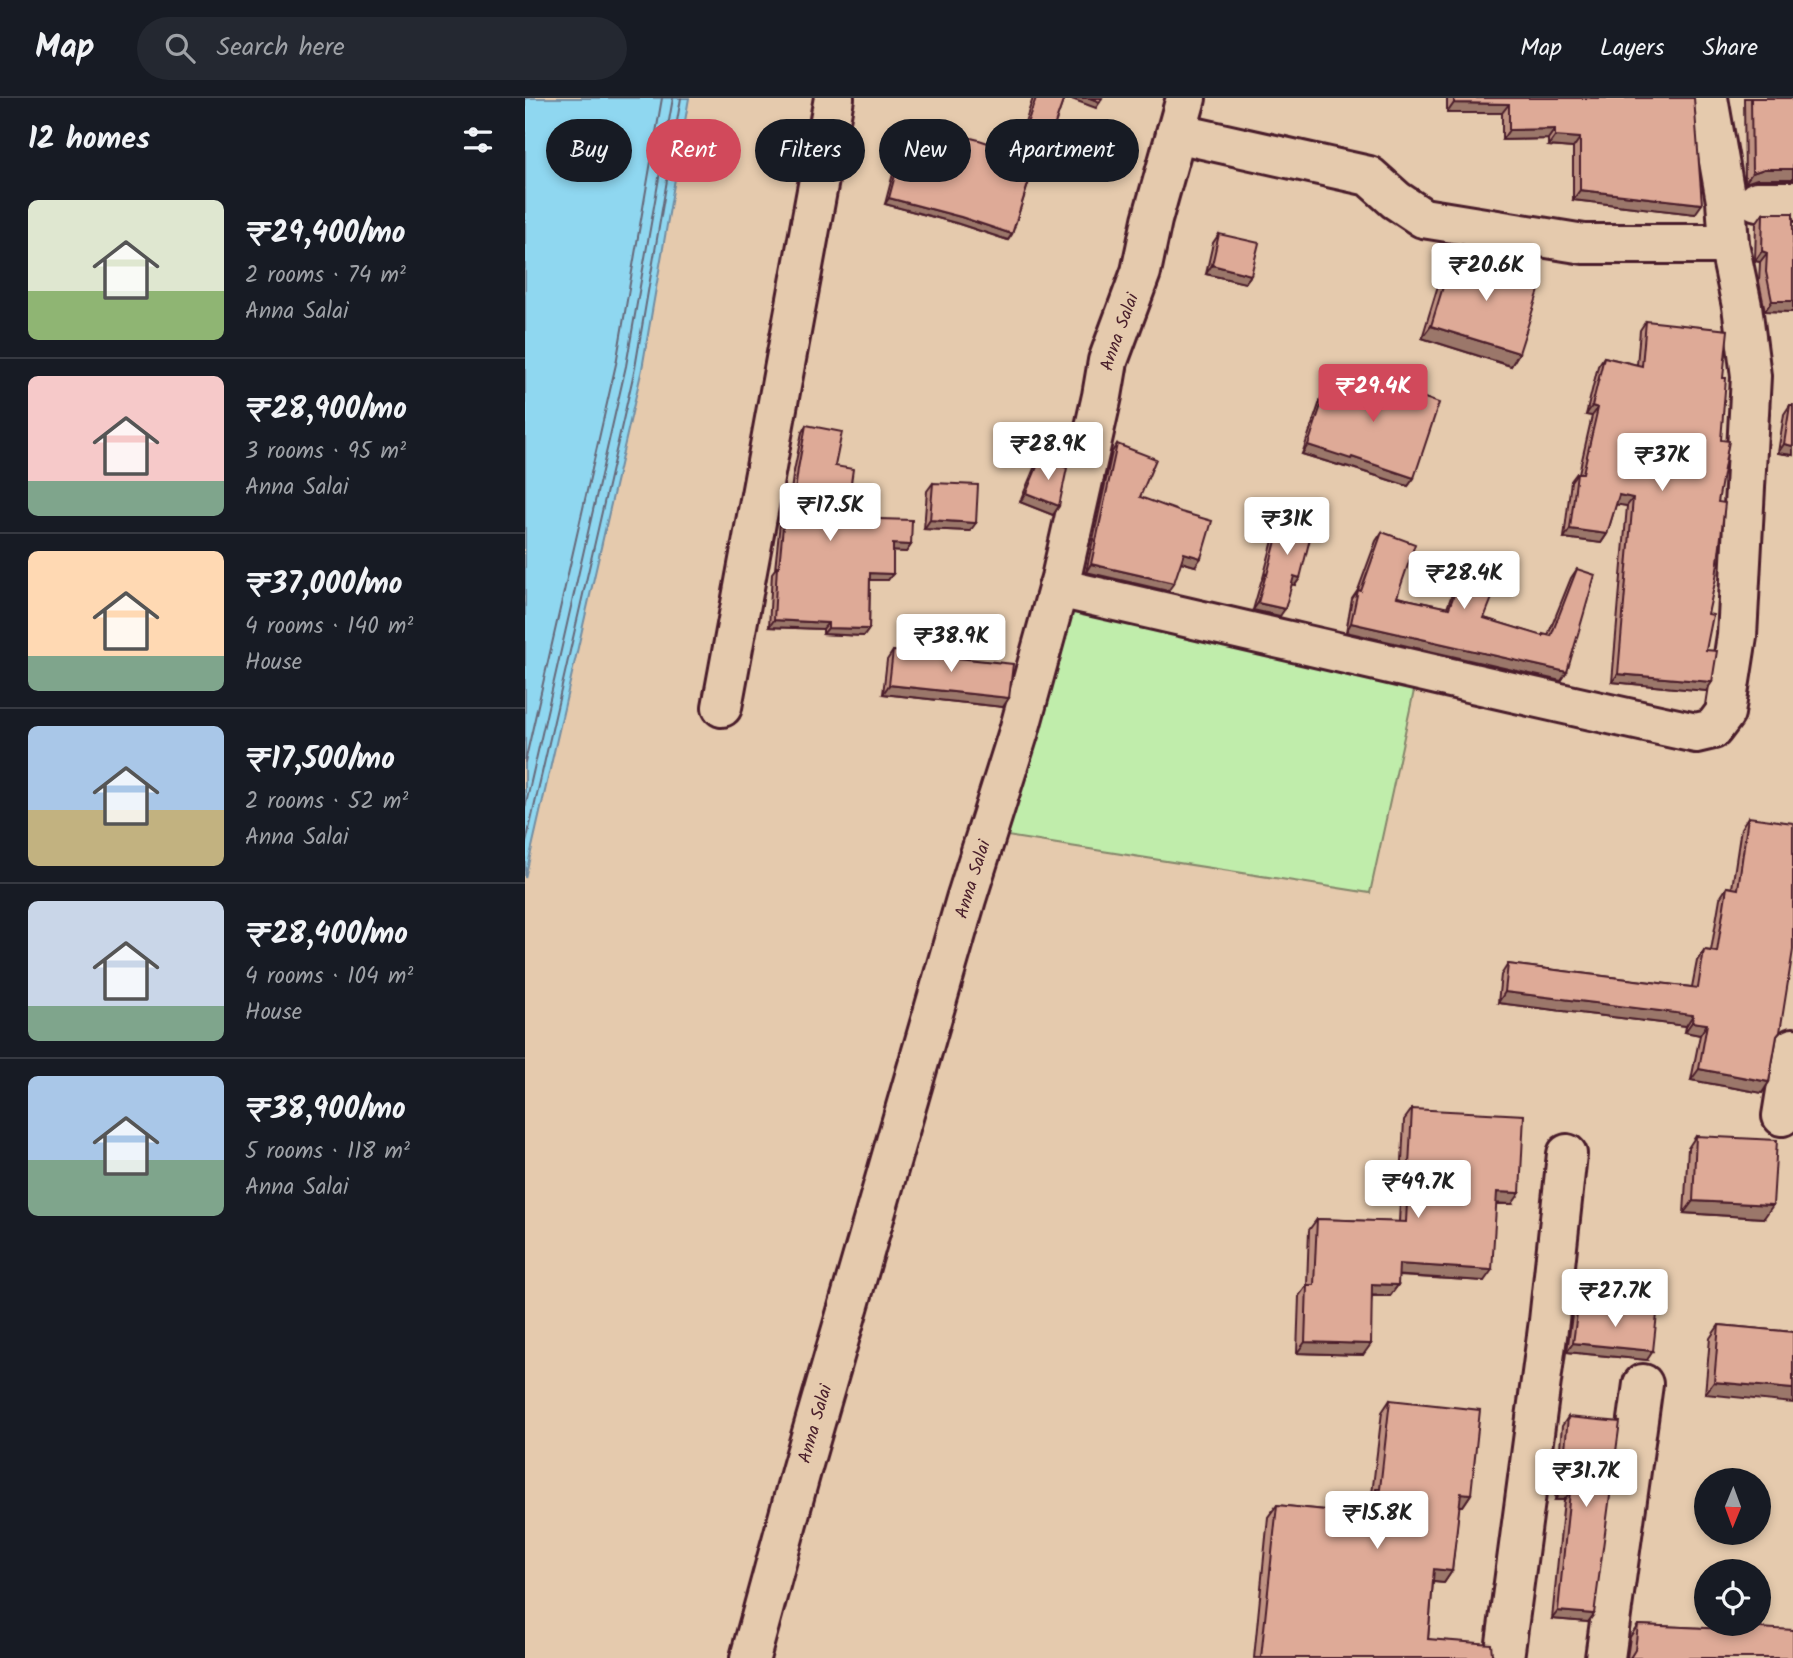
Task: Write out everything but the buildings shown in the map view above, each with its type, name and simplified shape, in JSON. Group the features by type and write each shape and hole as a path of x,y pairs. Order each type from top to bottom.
{"street":[{"path":"722,707 834,98"},
{"path":"1058,588 1570,706 1696,733 1713,729 1725,713 1737,636 1751,376 1708,98"},
{"path":"1181,115 1369,176 1396,200 1423,218 1584,244 1729,244"},
{"name":"Anna Salai","path":"750,1658 962,912 1019,731 1058,588 1108,361 1141,272 1152,220 1181,115"},
{"path":"1782,1116 1793,1048"},
{"path":"1504,1658 1549,1321 1567,1154"},
{"path":"1605,1658 1643,1384"}],"green space":[{"path":"1064,606 1417,677 1370,893 1007,836"}],"water":[{"path":"525,98 689,98 685,119 646,119 646,182 674,182 642,369 525,878"}]}
